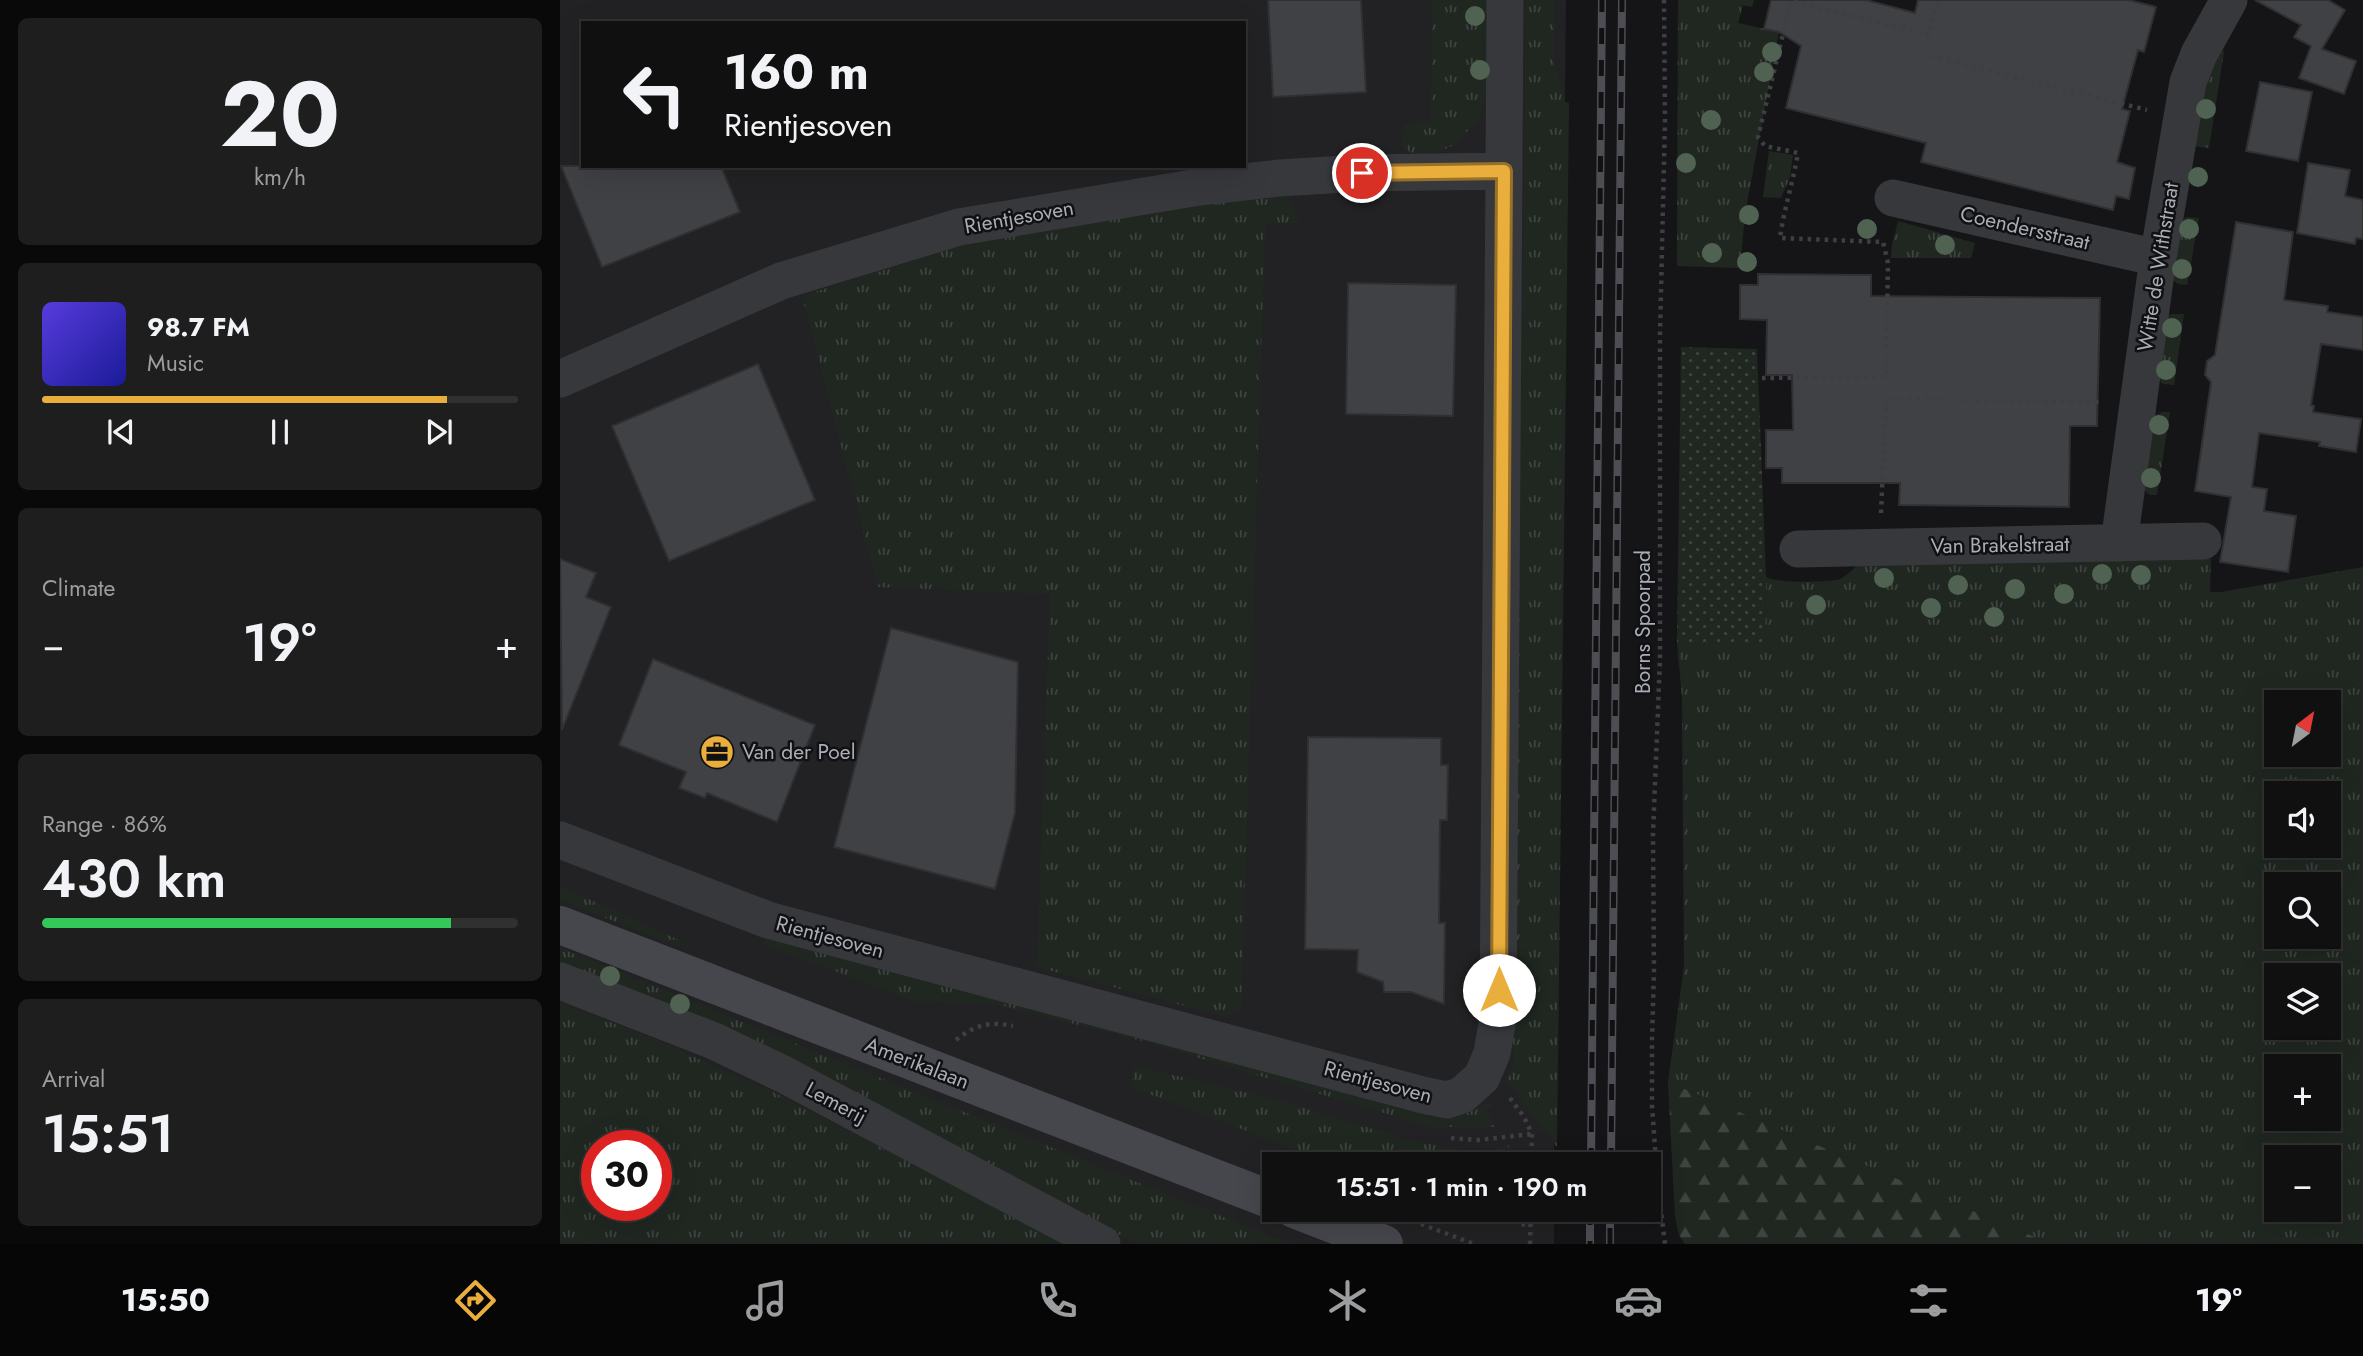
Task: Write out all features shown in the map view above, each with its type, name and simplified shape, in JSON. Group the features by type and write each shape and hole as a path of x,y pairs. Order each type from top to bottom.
{"main road":[{"name":"Amerikalaan","path":"560,925 1262,1196"},
{"path":"1356,1222 1394,1230"}],"street":[{"name":"Rientjesoven","path":"560,840 768,920 1423,1095 1447,1100 1462,1095 1482,1077 1492,1053 1499,1018 1505,0"},
{"name":"Witte de Withstraat","path":"2119,543 2158,258 2188,82 2195,63 2229,0"},
{"name":"Rientjesoven","path":"560,379 781,281 960,227 1199,187 1279,178 1362,173 1504,171"},
{"name":"Coendersstraat","path":"1893,198 2158,258"},
{"name":"Van Brakelstraat","path":"1797,549 2203,541"},
{"name":"Lemerij","path":"560,981 737,1052 1102,1244"}],"path":[{"name":"Borns Spoorpad","path":"1664,0 1660,659 1653,834 1652,1066 1656,1164 1665,1244"},
{"path":"1762,378 1886,377 1888,263 1883,242 1780,238 1798,153 1765,146 1758,136 1791,1 1929,35 1938,0"},
{"path":"1931,56 2182,119"},
{"path":"1880,548 1886,399 2138,402"},
{"path":"1531,1152 1532,1134"},
{"path":"1517,1222 1530,1227"},
{"path":"1530,1222 1530,1244"},
{"path":"1394,1230 1474,1244"}],"shaded area":[{"path":"560,0 1566,0 1554,1152 1262,1152 1262,1222 1554,1222 1554,1244 560,1244"}],"green space":[{"path":"1432,0 1492,0 1491,80 1479,118 1456,144 1431,155 1414,156 1402,145 1405,124 1431,120"},
{"path":"1526,0 1555,0 1554,61 1565,102 1569,103 1557,1147 1507,1081 1513,1067"},
{"path":"1678,0 1754,0 1752,7 1743,5 1738,23 1779,32 1745,214 1740,268 1677,266"},
{"path":"2222,49 2224,52 2209,148 2192,146 2201,103 2217,51"},
{"path":"1769,151 1793,155 1790,177 1781,198 1763,197"},
{"path":"1288,197 1299,223 1265,224 1241,1010 1223,1016 1037,967 1050,594 878,587 802,296 1014,229 1165,206"},
{"path":"2186,217 2199,218 2187,285 2173,280 2182,221"},
{"path":"1898,221 1975,243 1971,258 1891,258"},
{"path":"2184,314 2174,385 2163,384 2159,380 2168,316"},
{"path":"1681,347 1757,349 1766,577 1765,642 1677,642"},
{"path":"2170,412 2157,495 2150,495 2143,489 2155,415"},
{"path":"2125,551 2211,559 2210,592 2221,592 2363,567 2363,1244 2051,1244 1668,1082 1684,966 1682,697 1677,642 1765,642 1766,577 1814,582 1843,578 1862,561"},
{"path":"560,886 681,941 680,947 560,900"},
{"path":"767,937 1143,1033 1444,1119 1463,1115 1491,1102 1493,1105 1486,1111 1495,1127 1431,1127 1142,1041 996,1004 914,1001 764,944"},
{"path":"560,948 1290,1244 1137,1244 731,1031 560,962"},
{"path":"560,1003 654,1039 775,1093 1068,1244 560,1244"},
{"path":"1135,1066 1281,1101 1409,1140 1470,1152 1302,1152 1131,1087"},
{"path":"1668,1082 2051,1244 1685,1244 1679,1235 1675,1217"},
{"path":"1509,1145 1509,1152 1470,1152 1492,1151"}],"building":[{"path":"1268,0 1361,0 1366,92 1273,97"},
{"path":"1771,0 1866,0 1915,13 1918,0 2129,0 2156,7 2144,52 2138,50 2122,109 2130,111 2117,162 2135,168 2129,199 2116,196 2113,210 1921,162 1926,143 1786,108 1801,46 1779,32 1764,29"},
{"path":"2255,0 2328,0 2345,10 2322,49 2356,61 2344,94 2299,78 2311,46 2294,37 2301,25"},
{"path":"2260,82 2312,92 2298,161 2246,151"},
{"path":"2308,163 2350,170 2345,196 2363,200 2363,239 2356,238 2355,244 2297,233"},
{"path":"561,166 722,168 740,212 602,267"},
{"path":"2236,222 2293,232 2284,300 2328,306 2327,312 2363,317 2363,350 2321,344 2311,405 2314,406 2313,412 2361,419 2356,452 2319,446 2320,442 2259,433 2252,487 2267,489 2264,511 2296,516 2288,572 2220,562 2231,497 2195,491 2211,382 2205,375 2207,361 2215,355"},
{"path":"1758,274 1871,275 1871,296 2100,298 2097,426 2070,426 2069,507 1899,505 1900,483 1782,483 1782,468 1766,468 1766,430 1793,430 1792,375 1766,375 1767,320 1740,319 1740,285 1758,285"},
{"path":"1348,283 1456,285 1453,416 1346,414"},
{"path":"758,364 815,500 669,561 612,426"},
{"path":"560,559 596,573 586,597 611,607 562,730"},
{"path":"891,628 1018,662 1015,813 995,889 834,847"},
{"path":"653,659 815,725 777,822 707,793 705,798 679,788 686,772 619,745"},
{"path":"1308,737 1441,738 1441,765 1448,765 1447,820 1440,820 1439,923 1445,923 1444,1004 1411,992 1384,992 1383,982 1357,972 1358,950 1305,949"}],"railway":[{"path":"1591,1152 1602,0"},
{"path":"1611,1152 1622,0"},
{"path":"1590,1222 1590,1244"},
{"path":"1610,1222 1610,1244"}],"place":[{"name":"Van der Poel","path":"717,752"}],"route":[{"path":"1362,173 1504,171 1499,990"}]}
